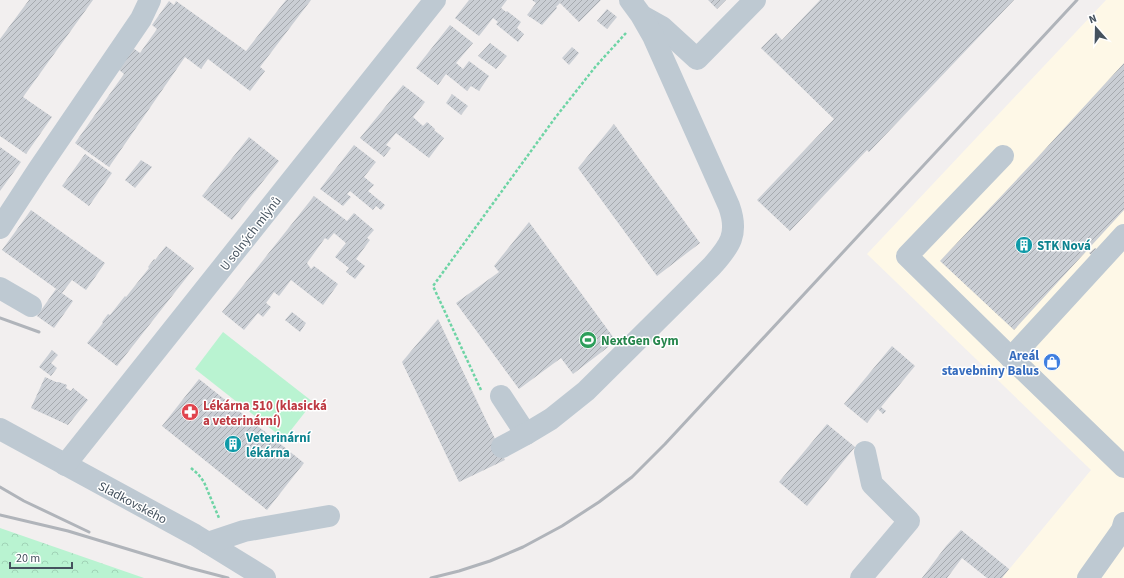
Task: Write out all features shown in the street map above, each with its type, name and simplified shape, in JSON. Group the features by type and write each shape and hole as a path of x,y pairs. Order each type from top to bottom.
{"street":[{"path":"0,228 141,19 150,0"},
{"name":"U solných mlýnů","path":"65,465 435,0"},
{"path":"633,15 662,27 697,60 755,0"},
{"path":"502,447 551,419 586,391 712,266 729,245 732,238 734,224 729,206 653,36 633,15"},
{"path":"1003,156 907,256 1124,467"},
{"path":"1011,358 1124,235"},
{"path":"0,288 31,306"},
{"path":"492,395 526,434"},
{"name":"Sladkovského","path":"0,429 65,465 218,540 265,578"},
{"path":"861,578 909,522 872,484 865,452"},
{"path":"218,540 244,531 329,516"},
{"path":"1088,578 1122,530 1124,523"}],"path":[{"path":"492,395 433,286 555,118 596,66 633,15"},
{"path":"191,468 204,482 218,540"}],"shaded area":[{"name":"Areál stavebniny Balus","path":"1106,0 1124,0 1124,578 1002,578 1091,470 867,254"}],"green space":[{"path":"223,332 313,402 284,439 195,369"},
{"path":"0,528 144,578 0,578"}],"building":[{"path":"29,0 93,0 23,97 52,117 26,154 0,136 0,39"},
{"path":"286,0 311,0 260,67 265,71 250,91 208,59 201,69 185,57 109,167 75,143 124,74 118,69 133,48 140,53 157,29 152,25 169,1 174,5 176,1 246,51"},
{"path":"469,0 507,0 501,8 521,22 517,28 524,34 518,42 496,24 498,22 493,18 479,36 455,18"},
{"path":"532,0 601,0 579,22 560,3 542,25 527,15 536,3"},
{"path":"708,0 726,0 717,9"},
{"path":"820,0 1014,0 869,152 867,150 790,231 757,200 834,119 761,48 776,33 782,40"},
{"path":"607,9 617,17 607,29 597,21"},
{"path":"450,25 473,43 456,63 463,69 469,61 489,76 479,91 471,86 467,91 446,74 438,85 416,68"},
{"path":"490,43 507,56 496,69 478,56"},
{"path":"572,47 579,53 569,65 562,58"},
{"name":"STK Nová","path":"1124,63 1124,210 1014,330 940,261"},
{"path":"403,85 425,102 413,117 423,126 427,122 444,138 429,158 396,133 386,145 391,148 384,157 360,138"},
{"path":"452,94 468,106 461,115 446,103"},
{"path":"614,124 700,243 657,276 578,168"},
{"path":"249,137 279,161 232,220 202,196"},
{"path":"354,145 376,162 364,177 374,185 368,191 385,205 381,210 376,206 373,210 350,191 347,194 351,197 343,206 320,189"},
{"path":"0,147 21,162 0,191"},
{"path":"85,154 112,173 89,206 62,186"},
{"path":"141,160 152,167 135,188 125,180"},
{"path":"314,196 347,221 354,213 374,230 367,238 370,240 356,259 365,266 355,279 346,272 349,268 335,257 346,243 334,233 328,240 325,238 307,263 311,269 314,266 338,284 323,305 291,280 279,296 274,292 266,303 271,307 263,317 258,313 244,330 222,312"},
{"path":"31,210 105,263 86,290 72,280 62,293 2,250"},
{"path":"529,222 616,341 573,374 561,358 519,389 456,303 499,272 494,266"},
{"path":"166,246 194,268 117,366 87,343 103,323 102,322 108,314 110,315 125,296 126,297 149,268 148,267 154,259 155,260"},
{"path":"1095,248 1104,256 1099,262 1089,253"},
{"path":"56,289 73,301 54,328 37,316"},
{"path":"292,312 306,323 300,332 285,320"},
{"path":"438,319 505,460 459,482 402,362"},
{"path":"892,346 915,366 881,407 886,411 883,414 878,409 867,423 844,404"},
{"path":"52,350 58,355 51,363 57,368 51,376 39,367"},
{"path":"45,377 67,385 66,388 71,391 73,388 88,400 68,425 31,408"},
{"name":"Veterinární lékárna","path":"199,379 304,463 267,510 162,426"},
{"path":"827,424 855,447 807,506 779,482"},
{"path":"961,530 1009,569 1002,578 987,578 962,558 947,578 922,578 946,546"}],"railway":[{"path":"431,578 490,561 523,547 562,526 599,502 632,477 665,444 1077,0"},
{"path":"0,318 39,332"},
{"path":"0,487 24,501 89,532"},
{"path":"0,515 68,531 228,578"}],"place":[{"name":"STK Nová","path":"1024,245"},
{"name":"NextGen Gym","path":"588,340"},
{"name":"Areál stavebniny Balus","path":"1052,362"},
{"name":"Lékárna 510 (klasická a veterinární)","path":"190,412"},
{"name":"Veterinární lékárna","path":"233,444"}]}
